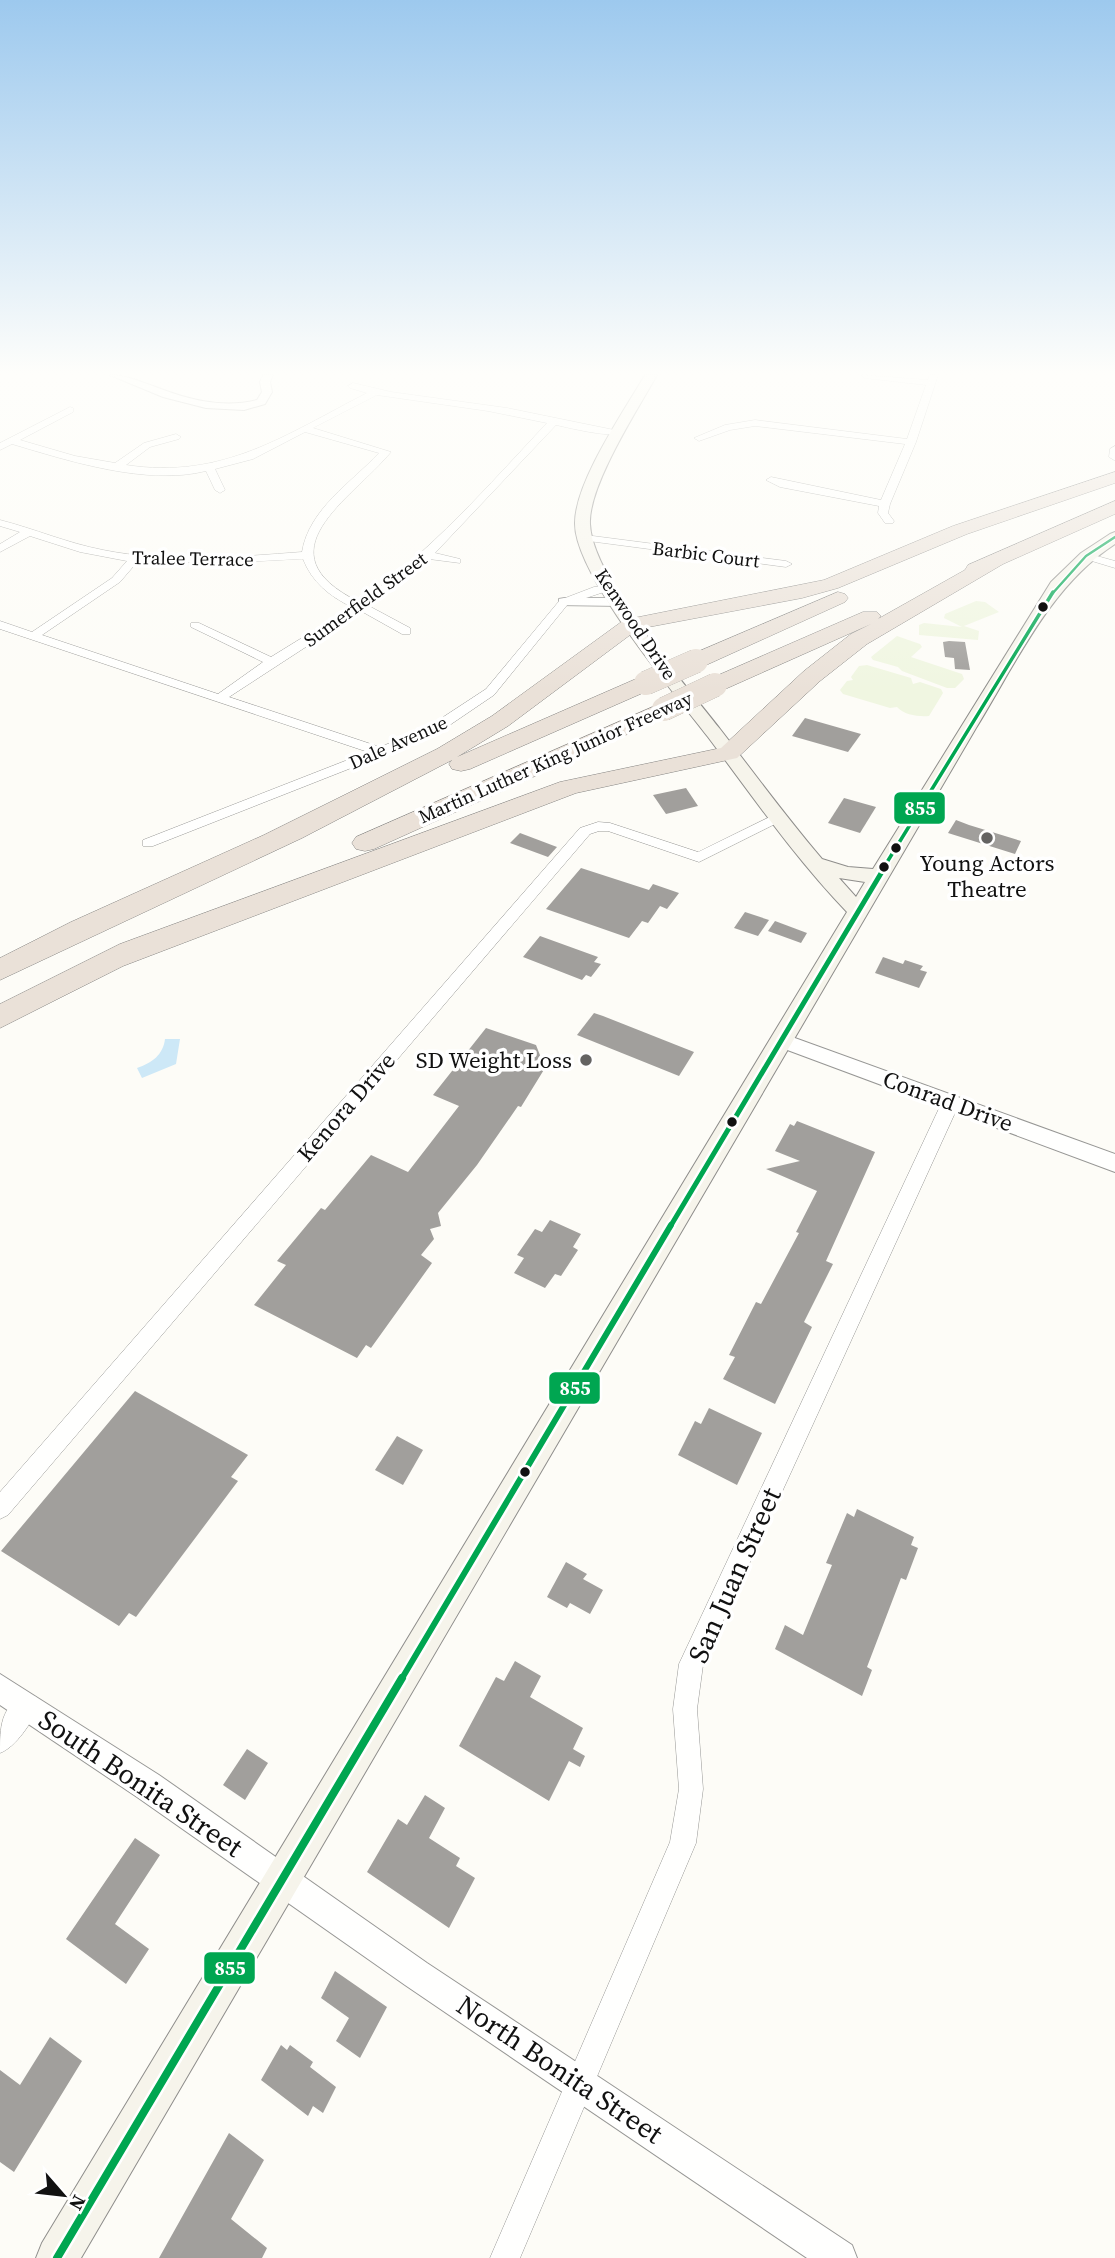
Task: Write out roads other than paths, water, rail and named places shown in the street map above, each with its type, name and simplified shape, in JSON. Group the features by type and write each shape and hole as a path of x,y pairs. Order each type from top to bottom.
{"highway":[{"path":"274,840 467,741 532,698 631,624 802,592 831,584 960,530 1105,480"},
{"name":"Martin Luther King Junior Freeway","path":"0,970 81,929 274,840 455,767 1107,480"},
{"name":"Martin Luther King Junior Freeway","path":"0,1017 233,902 1115,508"},
{"path":"112,960 569,786 729,753 812,677 859,639 995,561"}],"main road":[{"name":"Kenwood Drive","path":"596,480 586,502 582,524 592,560 618,603 776,818 858,911"},
{"path":"57,2258 858,911 1052,592 1070,569 1115,537"},
{"path":"814,863 847,874 879,876"}],"street":[{"path":"216,480 220,489"},
{"path":"358,480 314,524 307,542 307,555 321,581 361,607 396,622 406,631"},
{"name":"Sumerfield Street","path":"220,698 361,607 427,555 497,480"},
{"path":"772,480 885,504"},
{"path":"889,521 883,513 895,480"},
{"name":"Tralee Terrace","path":"0,523 92,550 135,558 250,560 307,555"},
{"path":"0,550 30,531"},
{"name":"Barbic Court","path":"585,538 786,564"},
{"path":"427,555 456,561"},
{"path":"1086,556 1115,565"},
{"path":"33,636 116,580 135,558"},
{"name":"Dale Avenue","path":"148,843 430,732 491,692 564,602 594,590 610,587"},
{"path":"564,602 618,603"},
{"path":"0,625 381,752"},
{"path":"195,625 272,662"},
{"name":"Kenora Drive","path":"0,1508 585,831 598,826 610,827 699,857 776,818"},
{"name":"Conrad Drive","path":"781,1040 1115,1163"},
{"name":"San Juan Street","path":"505,2258 683,1843 691,1789 685,1709 691,1664 951,1102"},
{"name":"South Bonita Street","path":"0,1688 282,1879"},
{"path":"0,1741 27,1706"},
{"name":"North Bonita Street","path":"282,1879 416,1974 839,2258"}],"water":[{"path":"165,1039 180,1039 176,1064 142,1078 137,1068 156,1058"}],"place":[{"name":"Young Actors Theatre","path":"987,838"},
{"name":"SD Weight Loss","path":"586,1060"}]}
